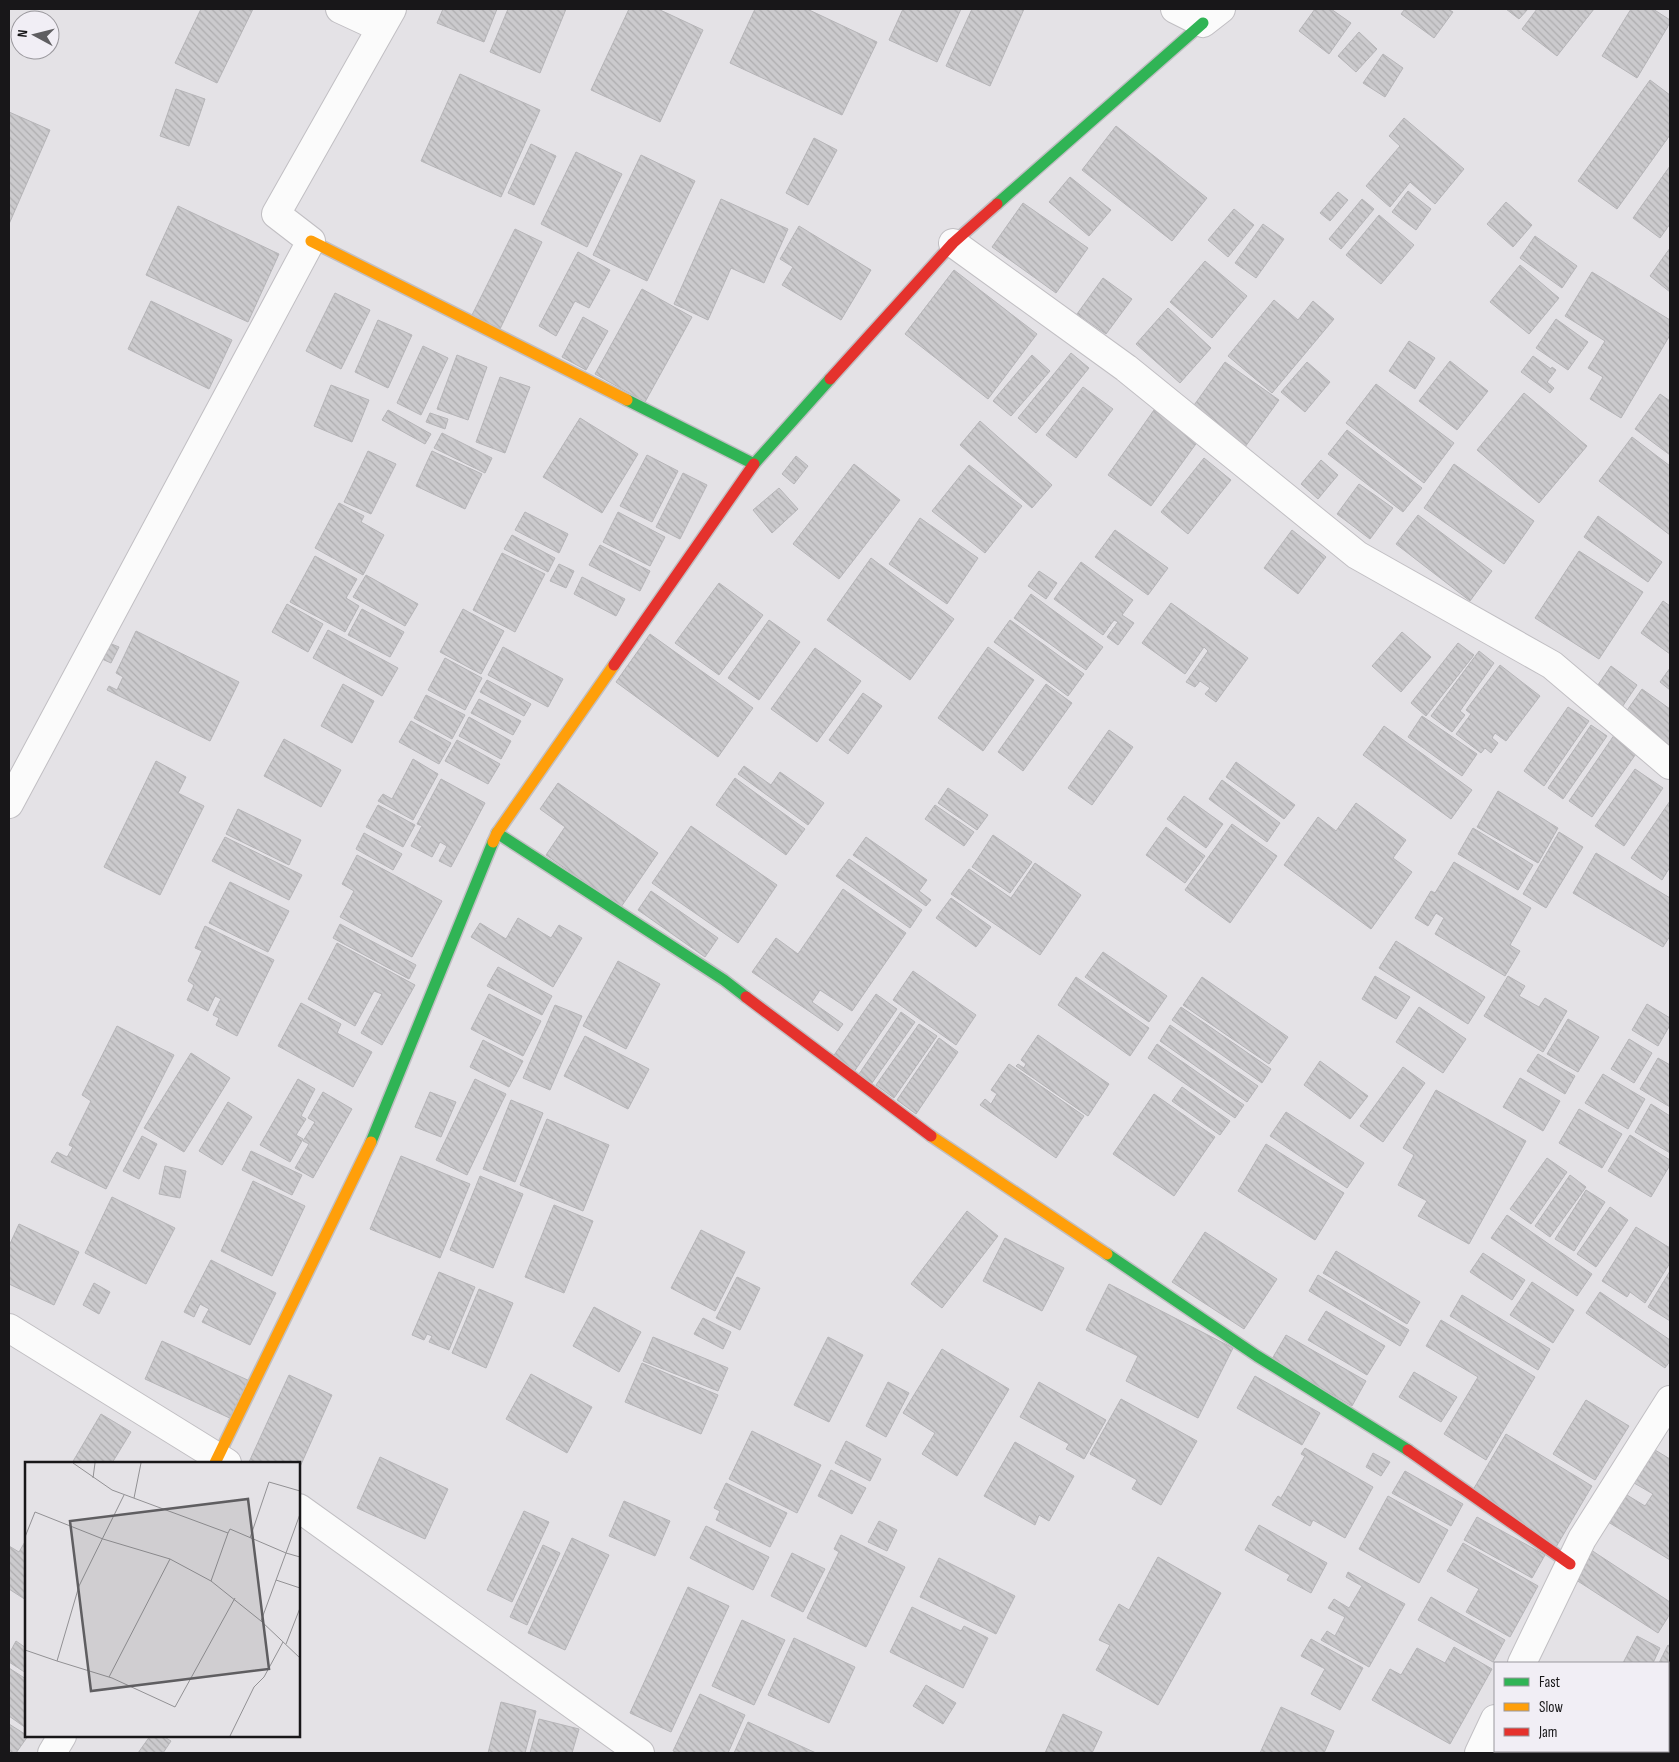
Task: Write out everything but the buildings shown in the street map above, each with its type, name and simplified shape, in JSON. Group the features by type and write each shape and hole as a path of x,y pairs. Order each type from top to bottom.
{"street":[{"path":"340,9 386,19 276,214 311,241 754,464"},
{"path":"1175,9 1212,16"},
{"path":"9,1328 220,1461 361,1166 497,833 754,464 953,243 1212,16"},
{"path":"9,804 311,241"},
{"path":"953,243 1126,368 1357,555 1552,665 1670,765"},
{"path":"497,833 724,980 921,1130 1257,1356 1426,1461 1570,1564"},
{"path":"1522,1662 1582,1539 1670,1400"},
{"path":"300,1509 640,1753"},
{"path":"1479,1753 1494,1720"},
{"path":"52,1753 61,1737"}],"traffic: fast":[{"path":"997,204 1203,23"},
{"path":"627,400 754,464 830,379"},
{"path":"497,833 724,980 746,997"},
{"path":"371,1142 493,842"},
{"path":"1107,1254 1257,1356 1408,1450"}],"traffic: slow":[{"path":"311,241 627,400"},
{"path":"493,842 497,833 614,665"},
{"path":"931,1136 1107,1254"},
{"path":"215,1462 371,1142"}],"traffic: jam":[{"path":"830,379 953,243 997,204"},
{"path":"614,665 754,464"},
{"path":"746,997 931,1136"},
{"path":"1408,1450 1570,1564"}]}
